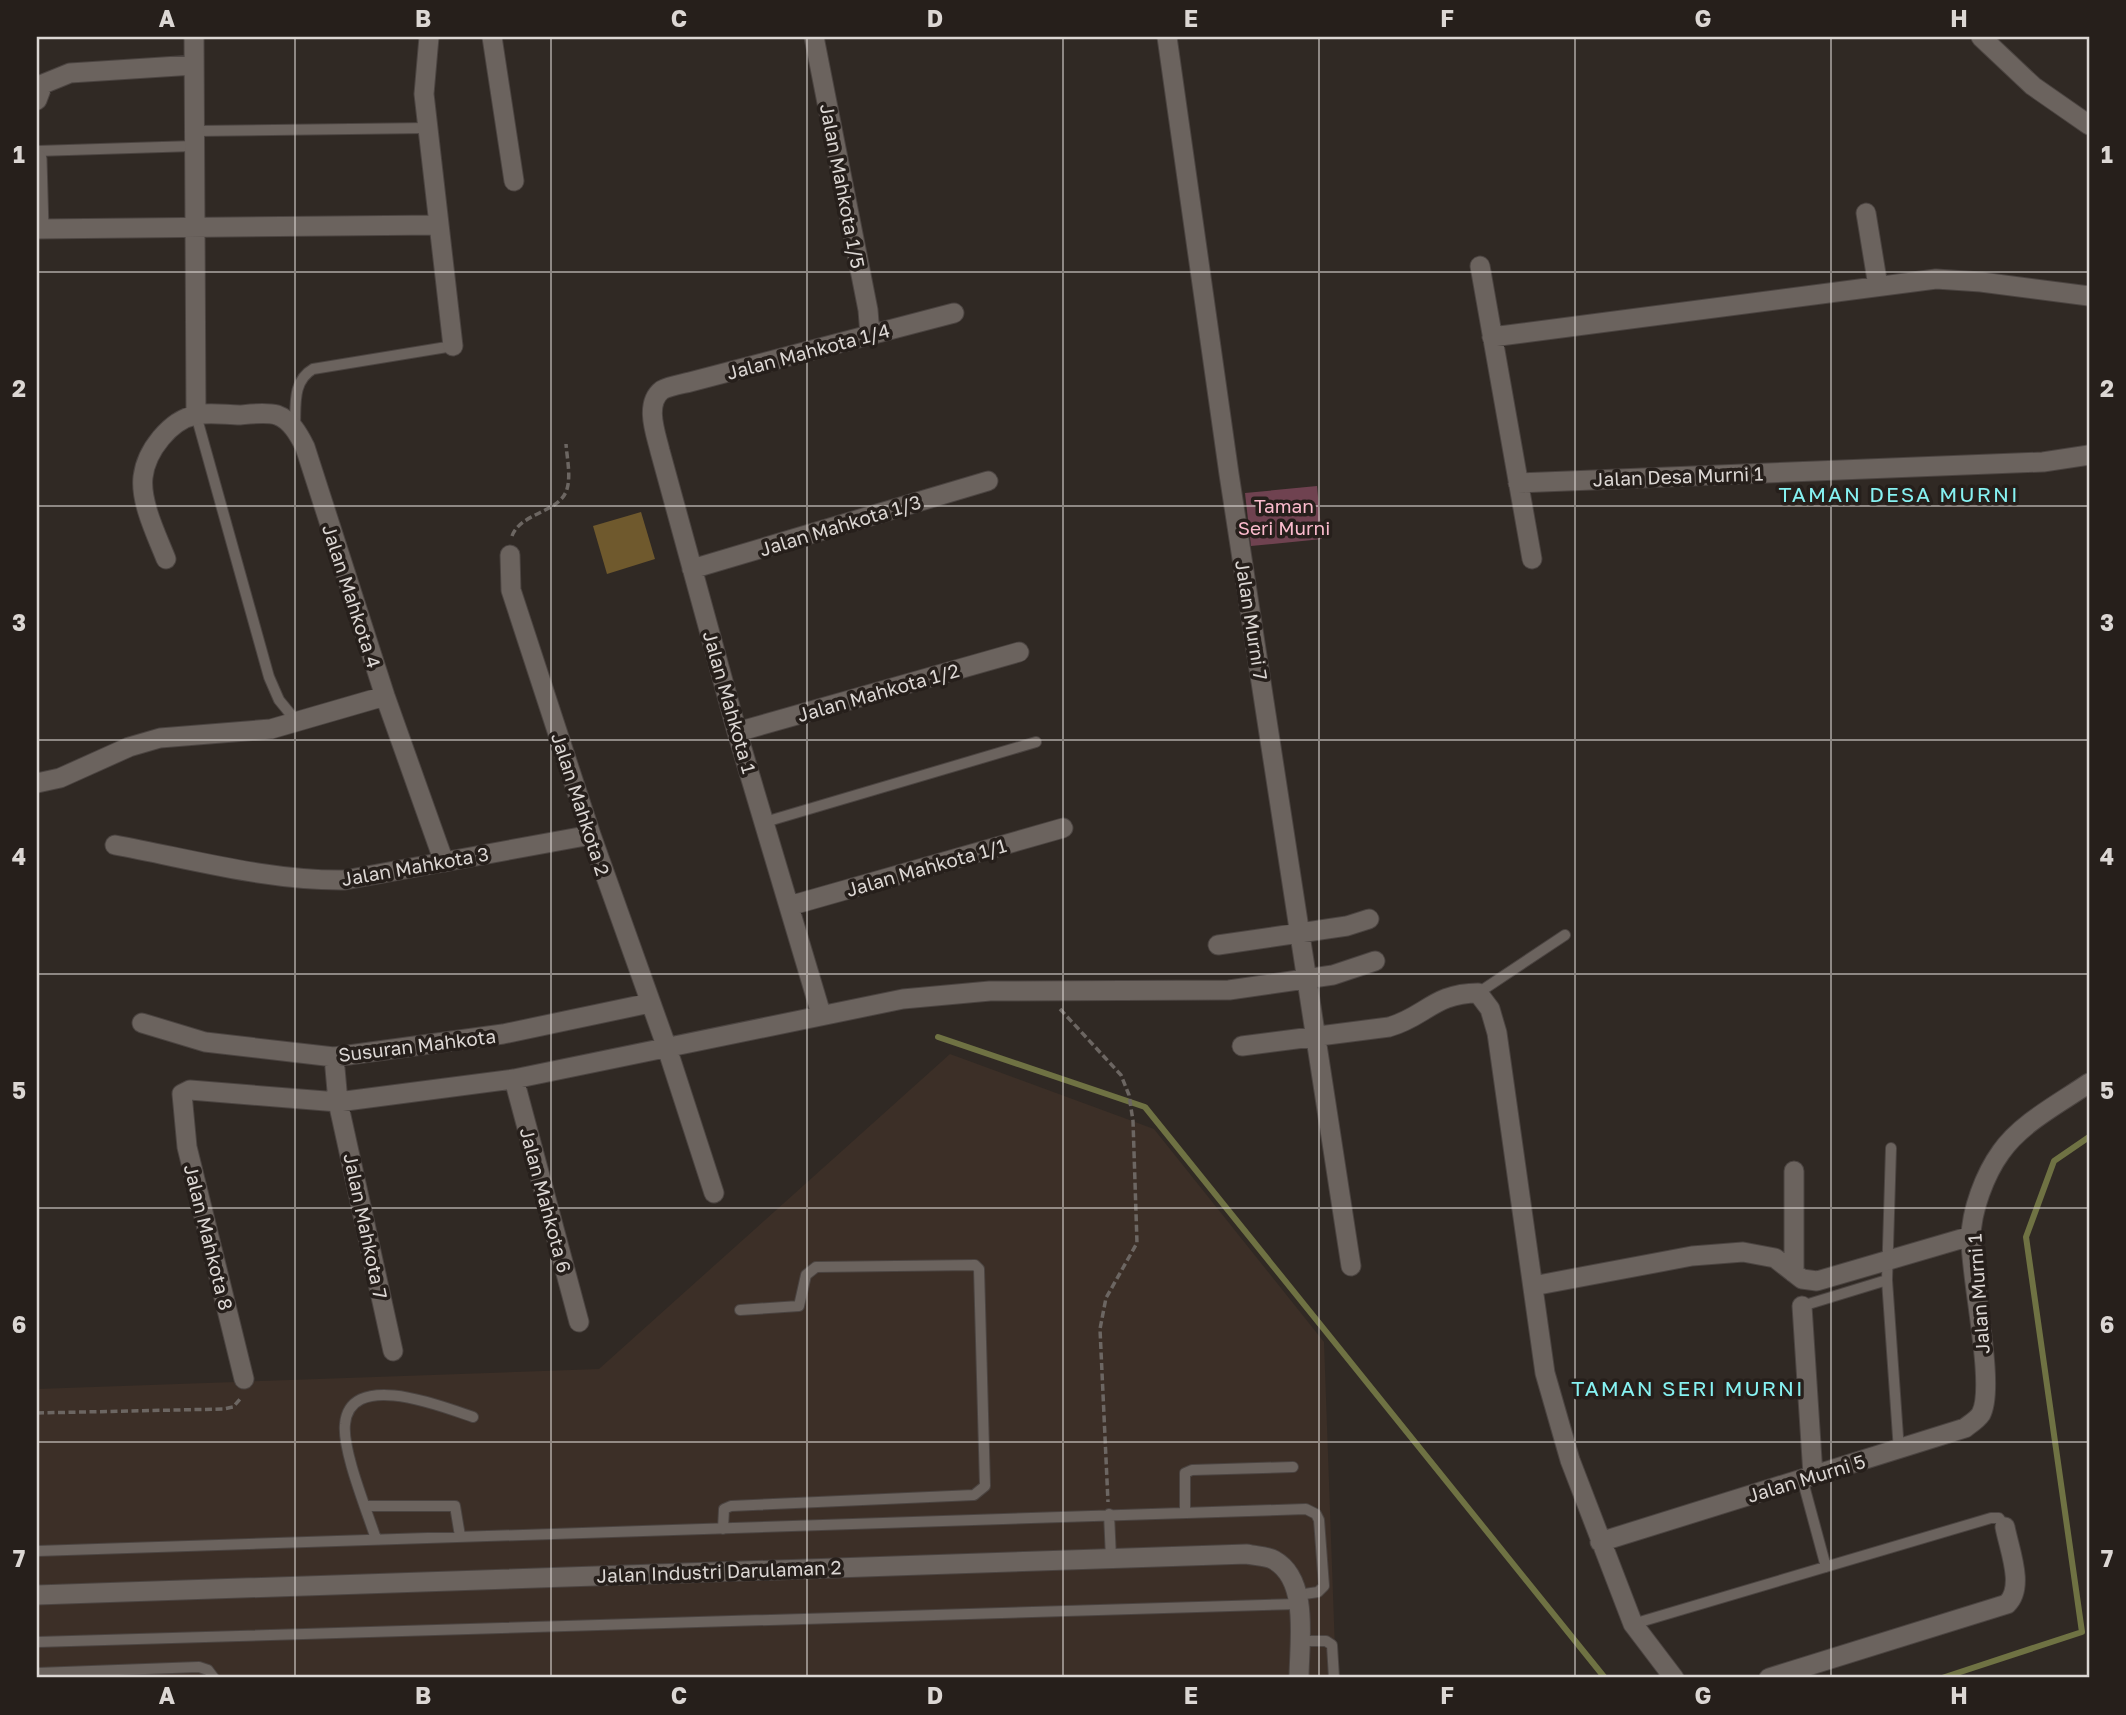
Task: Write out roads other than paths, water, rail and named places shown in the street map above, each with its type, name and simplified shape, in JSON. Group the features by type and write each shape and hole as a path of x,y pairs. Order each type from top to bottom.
{"street":[{"path":"194,37 196,415"},
{"path":"429,37 424,94 453,346"},
{"path":"492,37 514,181"},
{"name":"Jalan Mahkota 1/5","path":"814,37 870,335"},
{"name":"Jalan Murni 7","path":"1167,37 1229,474 1351,1266"},
{"path":"1981,37 2033,86 2089,125"},
{"path":"37,100 43,84 70,73 194,65"},
{"path":"37,159 38,229 193,225 438,225"},
{"path":"1866,213 1878,286"},
{"path":"1480,266 1532,559"},
{"path":"1492,337 1678,315 1878,286 1947,280 2089,296"},
{"name":"Jalan Mahkota 1/4","path":"663,390 954,313"},
{"name":"Jalan Mahkota 1","path":"663,390 654,401 652,419 737,732 821,1014"},
{"path":"166,559 150,512 143,478 149,455 163,435 178,423 196,415 277,415 295,429"},
{"name":"Jalan Mahkota 4","path":"295,429 304,447 384,696 444,862"},
{"name":"Jalan Desa Murni 1","path":"1518,483 2043,462 2089,455"},
{"name":"Jalan Mahkota 1/3","path":"692,569 988,481"},
{"name":"Jalan Mahkota 2","path":"510,555 512,590 591,835 667,1048 714,1193"},
{"name":"Jalan Mahkota 1/2","path":"737,732 1019,652"},
{"path":"37,783 60,778 129,747 160,738 271,729 384,696"},
{"name":"Jalan Mahkota 1/1","path":"789,906 1063,828"},
{"name":"Jalan Mahkota 3","path":"115,845 310,880 345,880 591,835"},
{"path":"1218,945 1347,926 1369,919"},
{"path":"338,1101 514,1079 903,999 990,991 1229,989 1307,980 1375,961"},
{"path":"1242,1046 1405,1022 1438,1001 1462,993 1478,993 1490,1009 1497,1033 1533,1286 1555,1417 1600,1542 1633,1623 1674,1678"},
{"name":"Susuran Mahkota","path":"142,1023 205,1042 334,1057 503,1034 650,1003"},
{"name":"Jalan Mahkota 7","path":"334,1057 338,1101 393,1350"},
{"name":"Jalan Mahkota 6","path":"514,1079 579,1322"},
{"name":"Jalan Murni 1","path":"1985,1387 1970,1236 1986,1183 2001,1151 2015,1136 2089,1083"},
{"name":"Jalan Mahkota 8","path":"244,1379 187,1147 182,1094 190,1090 338,1101"},
{"path":"1794,1171 1794,1273"},
{"path":"1533,1286 1692,1256 1743,1252 1775,1258 1794,1273 1809,1281 1817,1281 1887,1271 1970,1236"},
{"path":"1802,1306 1808,1476"},
{"name":"Jalan Murni 5","path":"1600,1542 1808,1476 1899,1451 1965,1428 1981,1414 1985,1387"},
{"path":"1769,1678 2007,1605 2016,1592 2016,1582 2005,1527"},
{"name":"Jalan Industri Darulaman 2","path":"37,1595 1247,1554 1274,1560 1293,1581 1298,1599"},
{"path":"1298,1599 1300,1678"}],"lane":[{"path":"37,151 194,139 427,128"},
{"path":"295,429 298,386 304,374 313,369 453,346"},
{"path":"196,415 269,677 279,700 297,722"},
{"path":"765,821 1036,742"},
{"path":"1478,993 1565,935"},
{"path":"1891,1148 1887,1271 1899,1451"},
{"path":"723,1528 724,1509 731,1506 974,1495 985,1486 979,1269 975,1265 816,1267 806,1275 799,1306 740,1310"},
{"path":"1802,1306 1887,1271"},
{"path":"376,1539 345,1438 349,1409 356,1402 373,1396 393,1395 473,1417"},
{"path":"1185,1513 1183,1481 1185,1473 1192,1469 1293,1467"},
{"path":"1808,1476 1826,1567"},
{"path":"366,1506 455,1506 460,1536"},
{"path":"37,1550 1109,1514 1312,1511 1319,1520 1324,1586 1318,1592 1298,1599 37,1642"},
{"path":"1109,1514 1111,1558"},
{"path":"1633,1623 1991,1518 1999,1518 2005,1527"},
{"path":"1299,1641 1326,1641 1332,1645 1334,1678"},
{"path":"37,1673 199,1667 208,1670 214,1678"}],"waterway":[{"path":"938,1037 1145,1107 1605,1678"},
{"path":"1942,1678 2082,1632 2026,1237 2054,1161 2089,1137"}],"district":[{"name":"TAMAN DESA MURNI","path":"1899,494"},
{"name":"TAMAN SERI MURNI","path":"1688,1388"}],"park label":[{"name":"Taman Seri Murni","path":"1284,516"}]}
